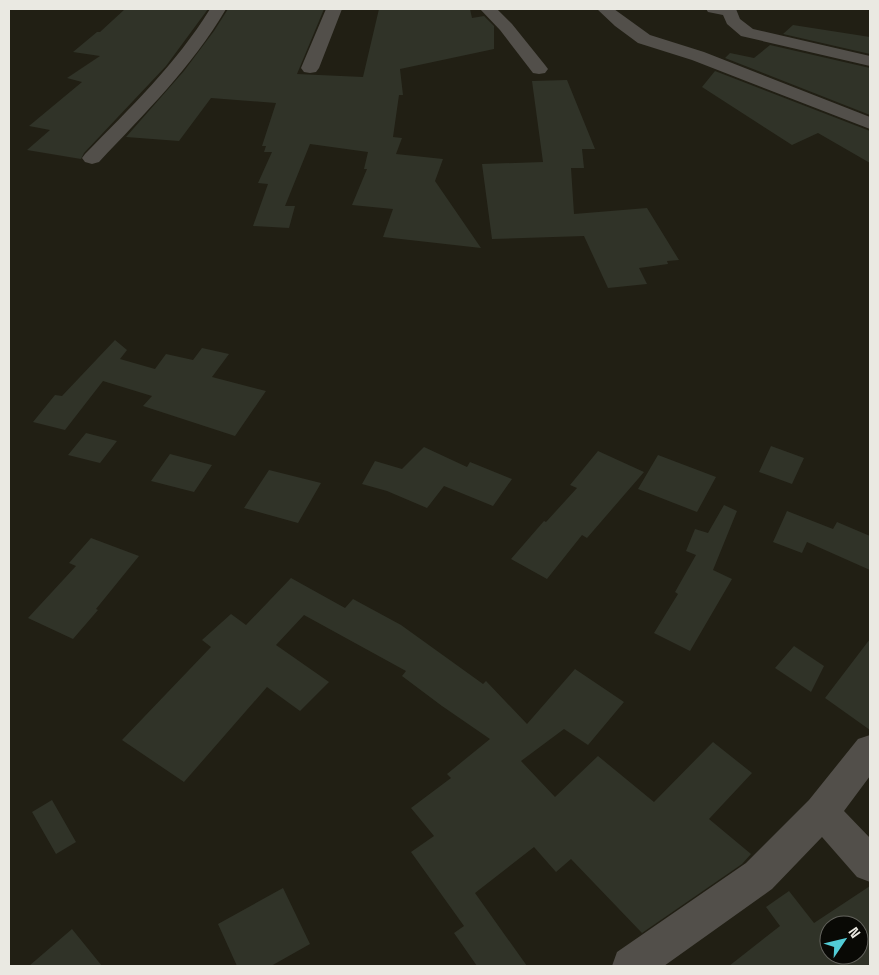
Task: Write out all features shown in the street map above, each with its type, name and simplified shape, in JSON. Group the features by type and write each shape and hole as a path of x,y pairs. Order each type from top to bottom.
{"street":[{"path":"92,158 184,60 205,34 218,9"},
{"path":"310,68 334,9"},
{"path":"488,9 506,27 539,69"},
{"path":"605,9 644,39 698,56 870,123"},
{"path":"714,9 730,10 733,21 747,33 765,39 870,61"},
{"path":"631,966 759,876 822,812 870,750"},
{"path":"822,812 870,864"}],"building":[{"path":"125,9 208,9 166,66 84,153 81,159 27,150 50,130 29,126 82,82 67,78 100,56 73,52 97,32 100,32"},
{"path":"228,9 324,9 297,74 363,77 379,9 470,9 472,18 484,16 494,26 494,49 400,69 403,95 399,95 393,137 402,138 396,154 443,159 435,181 481,248 383,237 393,209 352,205 367,169 364,169 368,152 310,144 285,206 295,206 289,228 253,226 268,184 258,183 272,152 264,152 266,146 262,146 276,103 211,98 179,141 126,137 184,71"},
{"path":"793,25 870,37 870,54 783,34"},
{"path":"770,45 870,68 870,115 725,58 730,53 754,58"},
{"path":"715,71 870,131 870,163 818,133 792,145 702,87"},
{"path":"567,80 595,149 582,149 584,168 571,168 574,214 647,208 679,260 667,261 668,264 639,268 647,284 608,288 584,236 492,239 482,164 543,162 532,81"},
{"path":"115,340 127,350 120,359 155,369 166,354 193,360 202,348 229,354 212,377 266,391 235,436 143,406 152,396 103,381 65,430 33,422 55,395 62,396"},
{"path":"86,433 117,441 100,463 68,455"},
{"path":"771,446 804,458 792,484 759,472"},
{"path":"424,447 467,467 470,462 512,479 493,506 444,486 427,508 387,491 362,484 375,461 402,469"},
{"path":"598,451 644,472 587,538 582,535 547,579 511,559 544,521 546,522 577,488 570,485"},
{"path":"170,454 212,465 194,492 151,481"},
{"path":"658,455 716,477 697,512 638,489"},
{"path":"269,470 321,483 298,523 244,508"},
{"path":"724,505 737,511 713,570 732,579 690,651 654,633 678,594 675,592 696,555 686,551 695,529 708,533"},
{"path":"787,511 833,529 837,522 870,536 870,570 807,542 802,553 773,542"},
{"path":"91,538 139,556 96,609 98,610 73,639 28,618 76,566 69,563"},
{"path":"291,578 345,608 353,599 401,625 483,684 486,681 527,724 575,669 624,702 588,745 564,729 521,761 555,797 598,756 654,802 713,742 752,773 709,819 751,854 742,864 642,933 571,859 556,872 534,847 475,893 527,966 477,966 454,933 464,926 411,852 434,836 411,808 451,778 447,774 490,739 402,676 406,671 304,615 276,645 329,682 300,711 267,687 184,782 122,740 211,647 202,640 231,614 246,625"},
{"path":"870,639 870,730 825,698"},
{"path":"794,646 824,666 811,692 775,668"},
{"path":"52,800 76,842 56,854 32,812"},
{"path":"870,886 870,966 729,966 780,926 766,907 789,891 814,923 819,920 819,965 869,965 869,915 826,915"},
{"path":"283,888 310,944 271,966 237,966 218,924"},
{"path":"72,929 102,966 29,966"}]}
